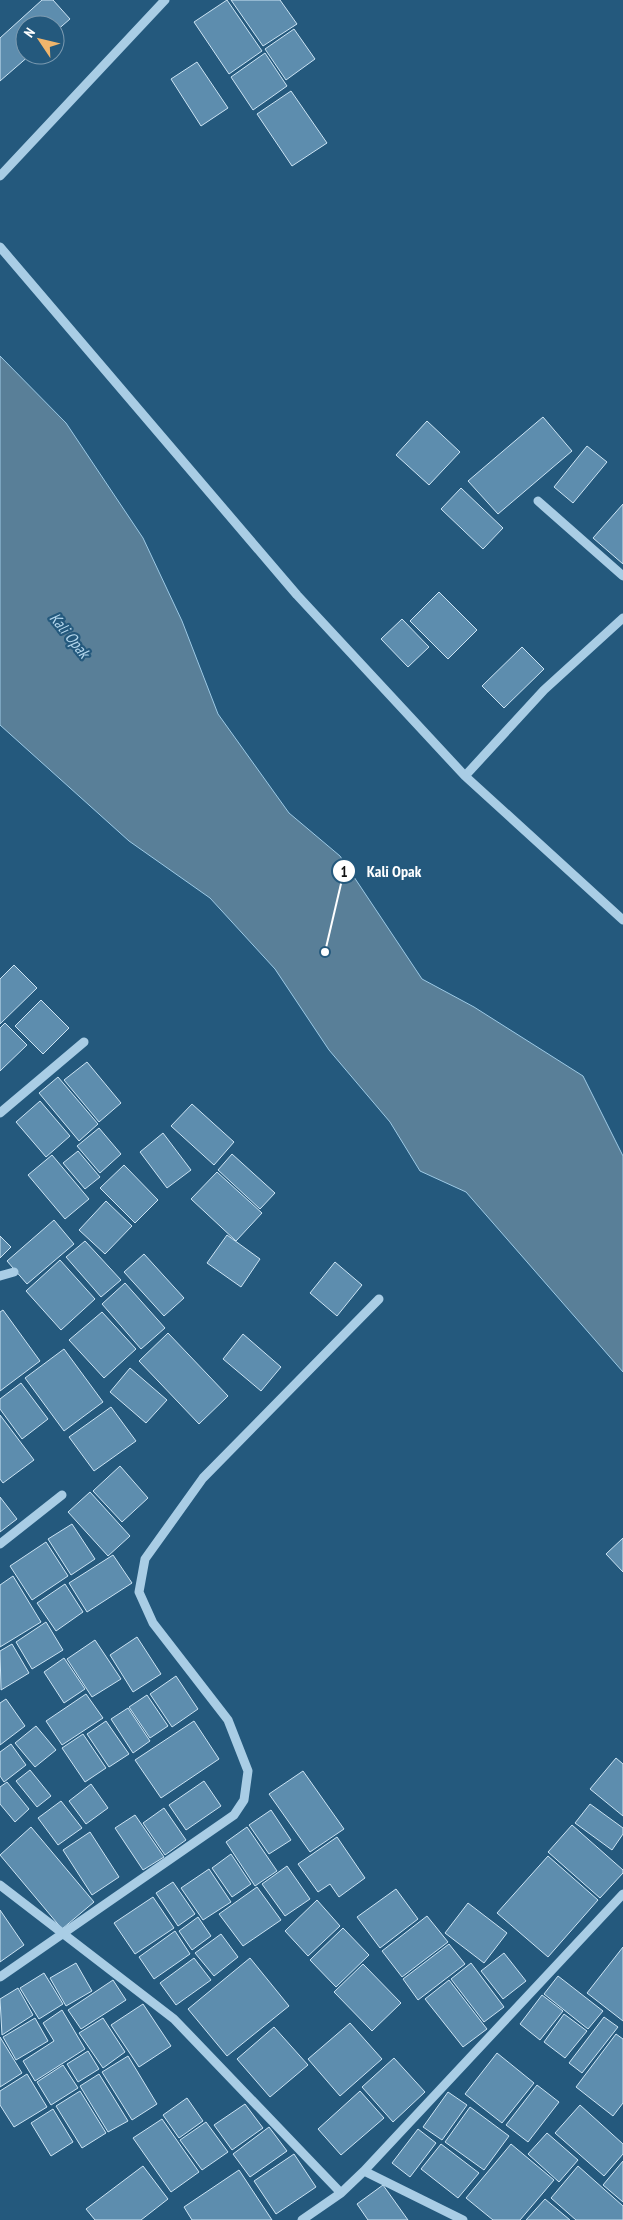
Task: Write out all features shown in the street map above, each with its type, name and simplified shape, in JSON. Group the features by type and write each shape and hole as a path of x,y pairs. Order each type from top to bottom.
{"street":[{"path":"0,176 165,0"},
{"path":"0,247 297,596 465,776 623,920"},
{"path":"538,501 623,576"},
{"path":"465,776 544,690 623,618"},
{"path":"0,1113 84,1042"},
{"path":"0,1276 14,1272"},
{"path":"0,1977 234,1815 244,1800 248,1772 228,1720 153,1623 139,1592 144,1559 203,1478 379,1299"},
{"path":"0,1544 62,1495"},
{"path":"0,1885 174,2019 341,2193"},
{"path":"302,2220 341,2193 364,2171 623,1894"},
{"path":"364,2171 463,2220"}],"water":[{"path":"0,356 66,423 143,538 182,621 218,714 289,813 340,856 422,979 474,1007 583,1076 623,1156 623,1372 466,1192 420,1171 390,1122 329,1050 275,969 210,898 129,841 0,725"}],"building":[{"path":"42,0 53,0 70,19 65,23 65,15 25,15"},
{"path":"227,0 262,51 229,74 194,22"},
{"path":"231,0 280,0 297,24 263,46"},
{"path":"15,24 15,65 18,65 0,81 0,38"},
{"path":"294,29 315,59 286,80 265,49"},
{"path":"265,53 287,86 253,110 231,77"},
{"path":"197,62 228,108 201,126 171,79"},
{"path":"291,91 327,143 292,166 257,114"},
{"path":"543,417 572,451 498,514 468,481"},
{"path":"427,421 460,452 429,485 396,455"},
{"path":"587,446 607,462 573,503 554,487"},
{"path":"461,488 503,528 483,549 441,509"},
{"path":"623,504 623,564 593,538"},
{"path":"439,592 477,630 448,659 410,621"},
{"path":"402,619 429,647 408,667 381,639"},
{"path":"522,647 544,669 504,708 482,686"},
{"path":"14,965 37,988 0,1024 0,979"},
{"path":"41,1000 69,1028 43,1054 15,1026"},
{"path":"5,1023 27,1045 0,1071 0,1028"},
{"path":"87,1062 121,1103 99,1122 64,1080"},
{"path":"58,1077 98,1124 79,1141 39,1093"},
{"path":"40,1101 70,1136 46,1157 16,1122"},
{"path":"192,1104 234,1142 214,1165 171,1126"},
{"path":"99,1128 121,1154 100,1173 77,1146"},
{"path":"163,1133 191,1170 167,1188 140,1152"},
{"path":"78,1151 100,1177 85,1189 63,1163"},
{"path":"232,1154 275,1193 260,1209 218,1170"},
{"path":"52,1155 89,1199 65,1219 28,1175"},
{"path":"124,1165 158,1200 135,1223 100,1188"},
{"path":"217,1172 262,1213 236,1241 191,1199"},
{"path":"106,1201 132,1226 105,1254 79,1230"},
{"path":"54,1220 74,1244 27,1284 7,1261"},
{"path":"227,1235 260,1259 241,1287 207,1263"},
{"path":"0,1236 11,1247 0,1258"},
{"path":"85,1241 121,1280 101,1297 66,1257"},
{"path":"144,1254 184,1298 164,1316 124,1272"},
{"path":"60,1260 95,1299 61,1330 26,1291"},
{"path":"335,1262 362,1285 337,1316 310,1293"},
{"path":"125,1283 165,1328 141,1349 102,1304"},
{"path":"3,1310 40,1361 0,1391 0,1312"},
{"path":"102,1312 136,1349 104,1378 69,1340"},
{"path":"168,1333 228,1396 199,1424 139,1361"},
{"path":"243,1334 281,1367 261,1391 223,1359"},
{"path":"64,1349 103,1402 64,1431 25,1378"},
{"path":"130,1368 167,1400 146,1423 110,1392"},
{"path":"21,1383 48,1419 22,1439 0,1409 0,1399"},
{"path":"111,1407 136,1441 94,1471 69,1437"},
{"path":"0,1415 34,1460 3,1483 0,1479"},
{"path":"120,1466 148,1498 122,1522 93,1491"},
{"path":"90,1492 130,1536 108,1556 68,1512"},
{"path":"0,1497 17,1519 0,1532"},
{"path":"72,1524 95,1559 71,1575 48,1539"},
{"path":"623,1538 623,1572 606,1554"},
{"path":"46,1542 68,1576 32,1600 10,1566"},
{"path":"113,1555 132,1583 87,1612 69,1583"},
{"path":"13,1576 41,1622 0,1647 0,1585"},
{"path":"65,1584 83,1612 56,1631 37,1603"},
{"path":"46,1622 63,1650 32,1669 16,1642"},
{"path":"137,1637 161,1674 133,1692 110,1655"},
{"path":"95,1640 121,1679 92,1697 67,1659"},
{"path":"12,1644 29,1673 1,1690 0,1651"},
{"path":"64,1658 85,1689 64,1703 44,1672"},
{"path":"176,1676 198,1709 172,1727 150,1694"},
{"path":"86,1694 103,1718 62,1745 46,1721"},
{"path":"147,1695 168,1726 150,1738 129,1707"},
{"path":"6,1699 25,1726 0,1745 0,1703"},
{"path":"128,1708 150,1741 133,1753 111,1719"},
{"path":"106,1721 129,1754 109,1767 87,1734"},
{"path":"194,1721 219,1759 161,1798 135,1760"},
{"path":"36,1726 56,1750 35,1767 15,1743"},
{"path":"83,1734 106,1768 85,1782 62,1748"},
{"path":"11,1744 26,1765 4,1782 0,1776 0,1752"},
{"path":"616,1758 623,1764 623,1816 590,1789"},
{"path":"30,1770 51,1796 37,1807 16,1781"},
{"path":"303,1771 344,1829 310,1852 269,1794"},
{"path":"204,1781 221,1806 186,1830 169,1805"},
{"path":"7,1782 29,1809 15,1822 0,1804 0,1787"},
{"path":"91,1784 108,1808 86,1824 69,1801"},
{"path":"61,1801 82,1828 58,1845 38,1818"},
{"path":"590,1804 623,1828 623,1834 612,1850 575,1823"},
{"path":"164,1808 186,1840 165,1855 143,1823"},
{"path":"271,1810 291,1840 269,1854 249,1825"},
{"path":"135,1815 164,1857 143,1870 115,1828"},
{"path":"572,1825 623,1870 623,1873 600,1898 548,1852"},
{"path":"31,1827 94,1902 62,1929 0,1855"},
{"path":"247,1827 277,1871 255,1886 226,1842"},
{"path":"90,1832 119,1877 92,1895 63,1850"},
{"path":"337,1837 365,1878 339,1897 330,1884 318,1892 298,1864"},
{"path":"231,1854 251,1884 232,1897 212,1868"},
{"path":"548,1856 598,1900 548,1957 497,1913"},
{"path":"287,1866 310,1899 285,1916 262,1884"},
{"path":"209,1869 231,1902 203,1920 181,1888"},
{"path":"173,1882 195,1914 178,1926 156,1893"},
{"path":"257,1887 281,1920 243,1946 219,1914"},
{"path":"396,1889 418,1919 380,1948 357,1917"},
{"path":"153,1897 174,1928 135,1954 114,1923"},
{"path":"317,1900 340,1926 308,1956 285,1931"},
{"path":"468,1903 507,1933 484,1963 445,1933"},
{"path":"0,1910 24,1945 0,1962"},
{"path":"427,1916 448,1942 402,1977 382,1951"},
{"path":"198,1917 211,1936 192,1950 179,1931"},
{"path":"343,1928 369,1955 336,1987 310,1960"},
{"path":"175,1931 190,1954 154,1979 139,1957"},
{"path":"221,1934 238,1957 214,1976 195,1953"},
{"path":"449,1944 465,1964 418,2000 403,1979"},
{"path":"623,1947 623,2021 587,1993"},
{"path":"504,1953 526,1981 503,1999 481,1971"},
{"path":"194,1958 211,1980 176,2005 160,1983"},
{"path":"250,1958 289,2006 227,2056 188,2009"},
{"path":"76,1963 92,1991 66,2006 50,1978"},
{"path":"471,1963 504,2007 484,2022 451,1979"},
{"path":"363,1964 401,2003 372,2031 334,1992"},
{"path":"44,1973 63,2004 39,2019 20,1988"},
{"path":"558,1976 603,2011 588,2029 544,1994"},
{"path":"113,1980 126,2000 81,2029 68,2010"},
{"path":"449,1980 487,2029 463,2047 425,1999"},
{"path":"18,1988 33,2015 2,2035 0,1999"},
{"path":"542,1995 563,2011 540,2040 520,2024"},
{"path":"143,2004 171,2046 139,2067 111,2025"},
{"path":"62,2010 85,2049 35,2081 23,2061 54,2041 43,2023"},
{"path":"564,2014 587,2031 565,2058 544,2042"},
{"path":"604,2017 618,2027 582,2073 569,2063"},
{"path":"35,2018 48,2041 16,2060 3,2037"},
{"path":"103,2018 125,2052 103,2068 79,2033"},
{"path":"350,2023 382,2059 340,2096 308,2059"},
{"path":"274,2027 308,2065 270,2097 237,2059"},
{"path":"616,2034 623,2039 623,2103 613,2116 576,2087"},
{"path":"0,2037 22,2073 0,2087"},
{"path":"88,2051 99,2069 78,2082 67,2064"},
{"path":"497,2053 534,2083 502,2123 465,2094"},
{"path":"128,2056 157,2104 132,2120 102,2072"},
{"path":"394,2058 425,2092 393,2122 362,2087"},
{"path":"63,2065 78,2088 51,2105 37,2082"},
{"path":"27,2074 47,2107 14,2127 0,2105 0,2091"},
{"path":"99,2074 128,2121 108,2132 80,2086"},
{"path":"537,2085 559,2102 528,2142 506,2125"},
{"path":"80,2091 106,2133 82,2148 56,2106"},
{"path":"360,2091 384,2118 341,2155 318,2129"},
{"path":"448,2092 467,2105 442,2140 423,2127"},
{"path":"187,2098 203,2121 179,2138 163,2115"},
{"path":"245,2104 263,2128 232,2150 214,2125"},
{"path":"580,2105 623,2144 623,2154 604,2176 555,2133"},
{"path":"470,2107 509,2136 484,2170 445,2142"},
{"path":"53,2109 73,2142 51,2156 31,2123"},
{"path":"162,2119 199,2172 171,2192 133,2138"},
{"path":"206,2122 228,2152 202,2170 180,2140"},
{"path":"269,2127 287,2151 250,2177 233,2154"},
{"path":"418,2129 436,2143 410,2177 392,2163"},
{"path":"547,2133 578,2160 559,2182 528,2154"},
{"path":"441,2144 479,2173 458,2198 421,2169"},
{"path":"511,2144 554,2180 520,2220 493,2220 466,2198"},
{"path":"294,2154 316,2187 276,2214 254,2181"},
{"path":"623,2161 623,2202 603,2185"},
{"path":"143,2166 168,2199 141,2220 95,2220 86,2209"},
{"path":"578,2166 623,2206 623,2220 576,2220 551,2198"},
{"path":"239,2170 272,2220 192,2220 184,2207"},
{"path":"383,2185 408,2220 368,2220 357,2204"},
{"path":"545,2199 570,2220 526,2220"}],"place":[{"name":"Kali Opak","path":"325,952"}]}
